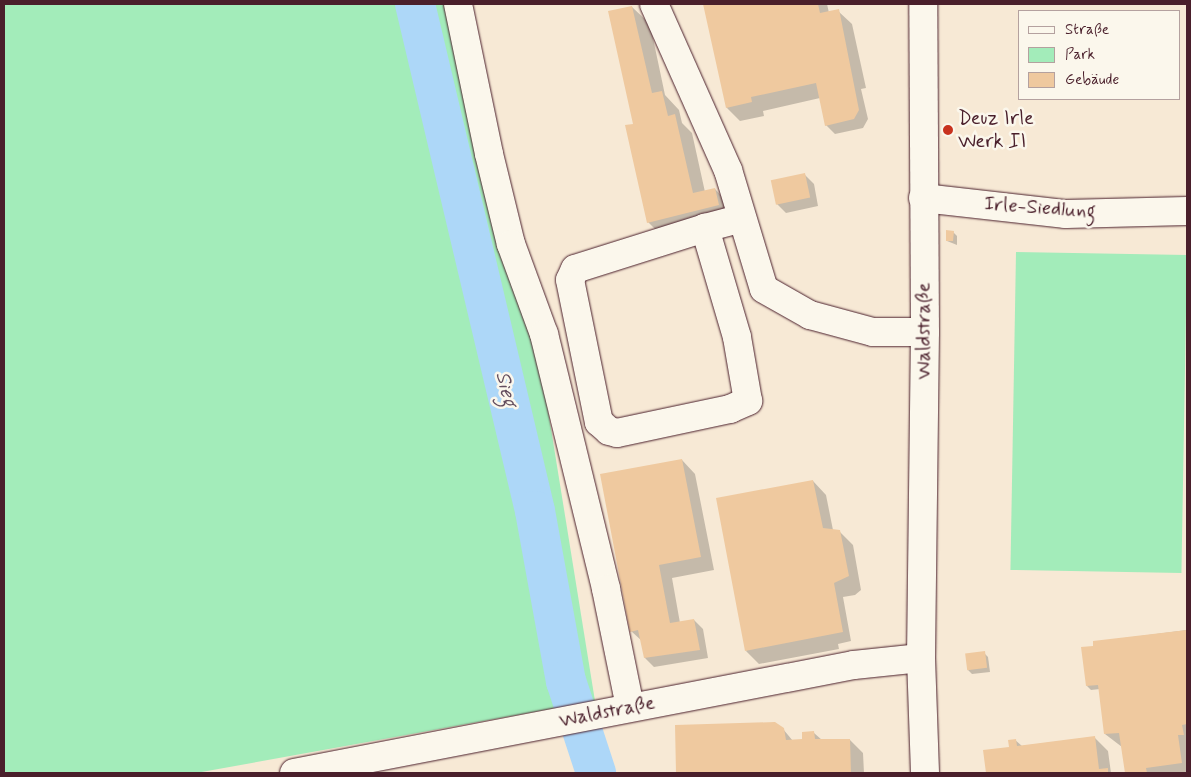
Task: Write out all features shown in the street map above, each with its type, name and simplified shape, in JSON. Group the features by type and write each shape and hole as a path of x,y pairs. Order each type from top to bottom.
{"street":[{"path":"458,4 489,154 511,244 544,334 606,589 630,707"},
{"path":"654,4 728,170 764,289 810,315 873,332 925,332"},
{"name":"Waldstraße","path":"923,4 925,332 920,658 925,773"},
{"name":"Irle-Siedlung","path":"923,198 1066,214 1187,210"},
{"path":"705,228 737,337 748,401 742,405 683,419 617,433 609,431 599,422 570,280 575,269 705,228 742,218"},
{"name":"Waldstraße","path":"294,773 854,665 920,658"}],"green space":[{"path":"4,4 452,4 536,336 595,701 196,773 4,773"},
{"path":"1016,252 1187,255 1181,573 1010,570"}],"building":[{"path":"703,4 818,4 820,13 839,9 859,110 854,119 825,126 816,83 751,97 752,102 726,108"},
{"path":"632,6 652,93 662,91 668,116 675,114 693,193 715,188 719,205 647,223 625,125 633,124 608,11"},
{"path":"805,173 810,197 776,205 771,180"},
{"path":"946,230 954,231 953,241 946,241"},
{"path":"682,459 701,557 659,565 670,623 694,619 700,650 644,658 638,630 630,632 600,474"},
{"path":"813,480 823,528 840,530 849,576 834,583 843,632 745,651 716,498"},
{"path":"1187,630 1187,724 1182,725 1184,735 1178,735 1182,763 1146,768 1147,773 1125,773 1119,733 1104,734 1098,685 1086,686 1081,647 1093,646 1093,641"},
{"path":"985,651 987,668 967,670 965,653"},
{"path":"775,722 784,728 786,740 802,739 802,732 814,731 815,739 850,739 851,773 676,773 675,725"},
{"path":"1095,736 1099,769 1108,768 1108,773 986,773 983,750 1009,747 1008,740 1016,739 1017,746"}],"waterway":[{"name":"Sieg","path":"415,4 535,511 566,681 596,773"}],"place":[{"name":"Deuz Irle Werk II","path":"948,130"}]}
